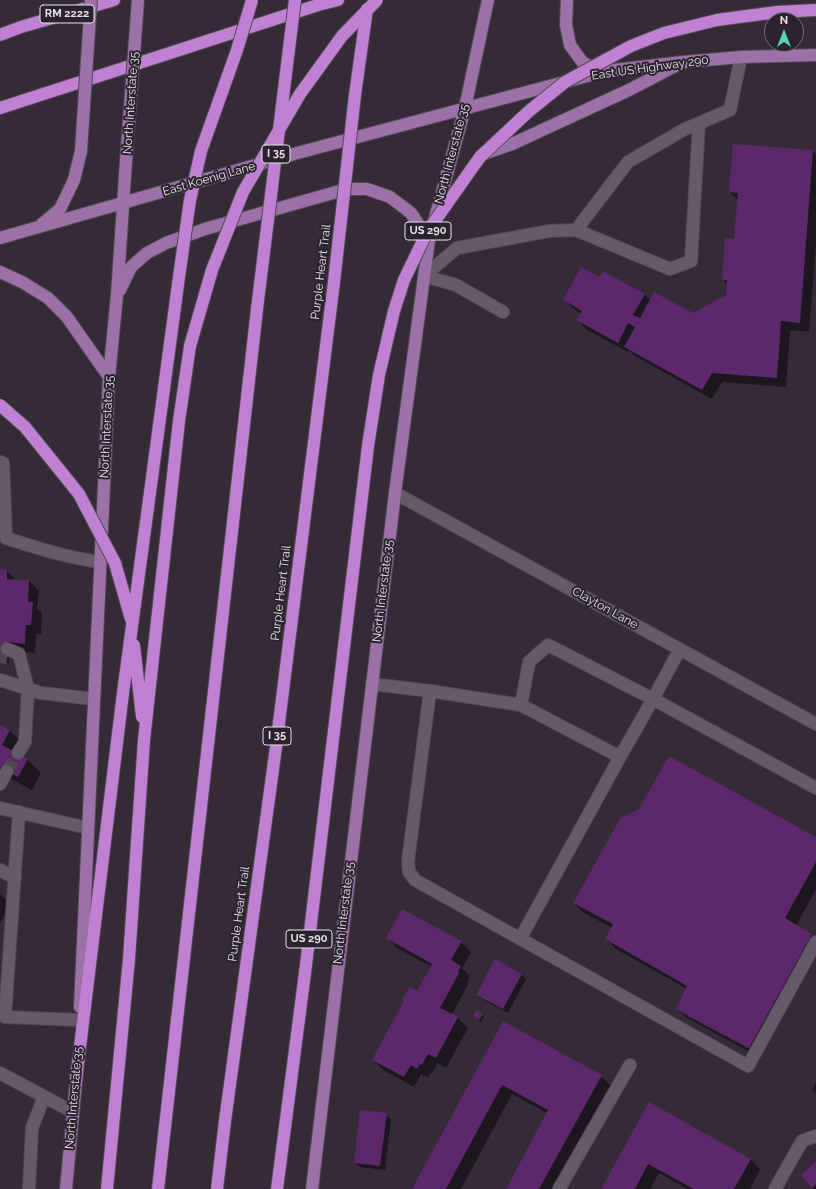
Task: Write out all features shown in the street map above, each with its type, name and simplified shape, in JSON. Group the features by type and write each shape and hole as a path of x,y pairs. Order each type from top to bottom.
{"highway":[{"name":"RM 2222","path":"0,35 21,27 114,0"},
{"path":"76,1080 123,693 178,277 190,200 201,152 252,0"},
{"name":"I 35","path":"158,1189 257,308 295,0"},
{"path":"0,108 338,0"},
{"name":"Purple Heart Trail","path":"217,1189 276,747 334,282 355,95 368,0"},
{"path":"107,1189 128,959 144,740 179,421 190,346 212,270 243,192 300,94 342,36 377,0"},
{"name":"US 290","path":"277,1189 303,988 367,454 379,375 392,317 404,280 428,232 480,157 528,112 565,82 631,46 664,33 717,20 777,12 816,10"},
{"path":"0,405 25,427 79,494 115,563 132,623 144,740"}],"main road":[{"path":"38,228 60,209 74,180 81,151 91,0"},
{"name":"North Interstate 35","path":"66,1189 76,1080 109,377 117,295 138,0"},
{"name":"North Interstate 35","path":"312,1189 395,493 429,240 465,108 488,0"},
{"path":"567,0 566,25 570,45 584,63 606,71"},
{"name":"East US Highway 290","path":"465,108 606,71 742,56 816,55"},
{"path":"429,240 453,186 468,172 472,164 483,154 512,144 622,94 683,62"},
{"name":"East Koenig Lane","path":"0,238 301,152 465,108"},
{"path":"117,295 132,267 147,253 166,243 205,230 347,190 368,189 390,197 411,212 429,240"},
{"path":"0,272 22,282 48,298 67,317 109,377"}],"street":[{"path":"576,230 628,162 685,129 730,110 742,56"},
{"path":"424,276 457,248 549,231 576,230 670,269 691,261 699,123"},
{"path":"424,276 456,286 503,312"},
{"path":"0,462 3,463 3,538 60,555 101,562"},
{"name":"Clayton Lane","path":"395,493 816,724"},
{"path":"521,705 529,662 548,645 653,699 816,788"},
{"path":"520,939 680,649"},
{"path":"7,653 19,654 28,689 25,742 18,753"},
{"path":"0,680 41,693 94,699"},
{"path":"372,684 521,705 620,757"},
{"path":"430,691 408,861 409,872 415,880 748,1066 816,942"},
{"path":"0,784 7,771"},
{"path":"0,808 88,828"},
{"path":"19,812 15,878 2,1016 79,1020"},
{"path":"0,870 15,878"},
{"path":"559,1189 630,1065"},
{"path":"0,1073 73,1112"},
{"path":"29,1189 32,1128 44,1097"},
{"path":"775,1189 802,1141 816,1136"}],"building":[{"path":"733,144 813,150 800,323 781,321 777,378 712,373 702,390 624,347 635,327 628,323 618,343 576,320 582,311 563,300 581,267 600,277 603,271 645,294 633,315 640,318 654,292 693,313 726,295 727,280 722,280 725,238 734,239 738,193 729,192"},
{"path":"0,569 7,570 7,579 29,580 28,602 33,602 31,625 26,625 25,644 8,642 7,661 0,661"},
{"path":"0,725 10,730 2,745 28,759 18,777 0,767"},
{"path":"669,756 816,837 816,862 785,918 812,934 749,1048 676,1009 687,986 605,939 613,924 573,903 621,817 638,810"},
{"path":"402,909 462,941 451,960 461,966 458,972 459,973 440,1008 458,1017 436,1058 428,1054 422,1065 420,1064 417,1069 411,1065 404,1077 372,1060 410,987 417,991 432,964 386,938"},
{"path":"495,959 522,974 503,1009 476,995"},
{"path":"476,1010 483,1014 479,1020 473,1016"},
{"path":"503,1021 602,1075 539,1189 506,1189 548,1110 502,1085 446,1189 412,1189"},
{"path":"649,1102 751,1159 734,1189 694,1189 648,1164 635,1189 601,1189"},
{"path":"360,1110 387,1113 380,1166 354,1163"},
{"path":"816,1162 816,1184 812,1188 801,1175"}],"tunnel":[{"path":"0,657 7,658"},
{"path":"7,771 18,753"}]}
